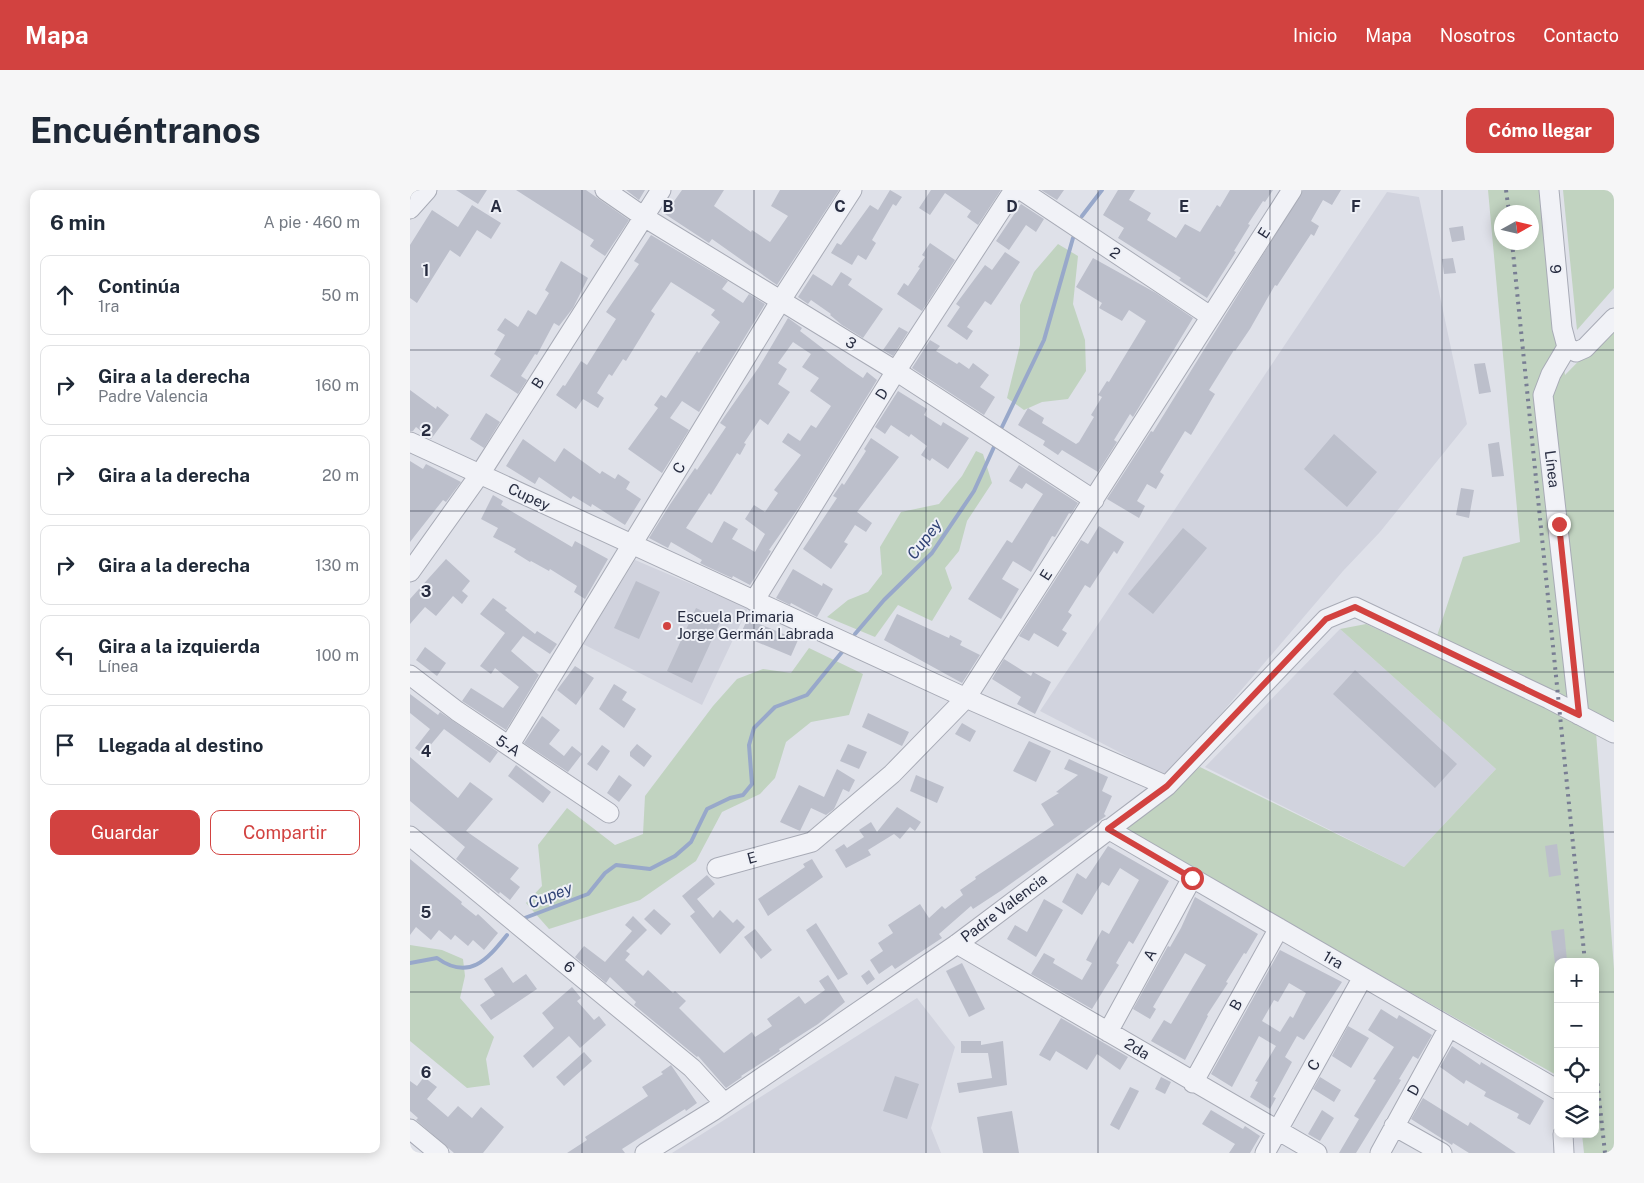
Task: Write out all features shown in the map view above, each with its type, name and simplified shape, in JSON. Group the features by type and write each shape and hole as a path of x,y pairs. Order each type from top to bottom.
{"street":[{"path":"410,209 427,190"},
{"name":"3","path":"604,190 644,217 896,371 1094,500"},
{"name":"B","path":"410,572 480,474 661,190"},
{"name":"C","path":"509,746 781,300 852,190"},
{"name":"D","path":"754,601 896,371 1014,190"},
{"name":"2","path":"1020,190 1210,316"},
{"name":"E","path":"717,868 812,842 892,774 966,698 1292,190"},
{"name":"6","path":"1549,190 1562,328 1567,348"},
{"path":"1567,348 1576,352 1585,348 1614,318"},
{"name":"Línea","path":"1567,348 1551,374 1543,394 1579,715"},
{"name":"Cupey","path":"410,442 632,546 966,698 1167,786"},
{"name":"Padre Valencia","path":"645,1153 724,1103 957,944 1167,786 1326,619 1355,607 1579,715"},
{"name":"5-A","path":"410,675 457,712 609,813"},
{"path":"1579,715 1614,733"},
{"path":"1130,812 1139,790 1139,783 1131,771"},
{"name":"1ra","path":"1108,829 1554,1088"},
{"name":"6","path":"410,836 692,1068 724,1103"},
{"name":"A","path":"1108,1032 1192,878"},
{"name":"B","path":"1193,1083 1279,928"},
{"name":"2da","path":"957,944 1193,1083 1318,1153"},
{"name":"C","path":"1265,1153 1363,977"},
{"name":"D","path":"1380,1153 1449,1027"},
{"path":"1394,1126 1442,1153"},
{"path":"410,1129 438,1153"},
{"path":"1563,1138 1564,1153"}],"shaded area":[{"path":"1387,192 1419,197 1467,424 1380,532 1343,571 1167,777 1040,711"},
{"name":"Escuela Primaria Jorge Germán Labrada","path":"635,560 748,608 702,705 583,644"},
{"path":"1340,629 1496,769 1404,867 1205,767"},
{"path":"917,998 955,1047 931,1128 941,1153 672,1153"}],"green space":[{"path":"1488,190 1539,190 1565,375 1614,325 1614,740 1596,732 1614,969 1614,1153 1584,1153 1582,1138 1599,1138 1599,958 1554,958 1554,1074 1124,830 1200,767 1404,867 1496,769 1340,629 1366,624 1431,654 1463,557 1520,542"},
{"path":"1563,190 1614,190 1614,288 1577,330"},
{"path":"1058,244 1078,256 1073,304 1085,340 1086,371 1068,399 1042,402 1024,410 1007,398 1020,345 1020,305 1034,272"},
{"path":"976,451 983,454 992,483 967,521 959,551 945,568 952,588 932,621 898,605 875,637 827,617 848,600 868,592 882,574 880,547 901,512 939,504 962,476"},
{"path":"809,648 863,674 849,715 811,722 786,742 775,778 760,794 722,812 696,861 640,900 549,929 526,903 542,886 538,845 567,808 615,845 643,834 645,796 713,706 737,679 763,669 791,673"},
{"path":"410,945 442,950 463,959 465,976 460,998 494,1037 486,1059 490,1085 467,1088 410,1041"}],"building":[{"path":"456,190 487,190 478,204"},
{"path":"516,190 586,190 629,220 605,256 590,246 594,240"},
{"path":"626,190 645,190 639,200"},
{"path":"682,190 724,190 714,206 751,232 752,230 770,242 788,216 771,206 780,190 839,190 777,285 712,239 709,243 665,214"},
{"path":"890,190 902,197 896,206 893,204 872,240 876,243 866,260 858,255 852,265 831,253 837,243 841,245 870,205 878,210"},
{"path":"931,190 1001,190 978,225 967,217 971,211 945,193 930,215 919,208"},
{"path":"1041,190 1064,190 1057,200"},
{"path":"1118,190 1135,190 1129,200 1151,213 1147,220 1176,238 1185,224 1200,232 1217,205 1220,207 1230,190 1273,190 1265,202 1263,201 1248,224 1250,225 1234,251 1236,252 1207,298 1179,280 1181,278 1118,238 1124,228 1103,215"},
{"path":"1303,190 1341,190 1332,205 1323,200 1311,221 1319,226 1314,236 1311,234 1277,286 1275,285 1250,329 1234,350 1209,390 1215,394 1191,435 1185,431 1160,472 1164,475 1156,489 1147,484 1137,501 1145,506 1139,518 1107,499 1151,431 1153,432"},
{"path":"1021,204 1044,219 1036,232 1026,225 1009,250 996,241"},
{"path":"472,205 501,223 491,239 477,230 460,257 450,250 417,303 410,298 410,245 432,210 458,227"},
{"path":"1463,226 1465,240 1452,242 1449,228"},
{"path":"651,235 728,281 722,289 743,303 749,294 765,304 699,412 682,401 670,418 689,430 662,473 628,449 658,408 654,405 661,395 666,398 697,351 699,353 720,322 711,315 715,310 671,282 651,311 655,314 626,361 623,359 612,376 609,374 597,393 604,398 598,408 583,399 576,409 556,395 563,385 565,386 581,361 587,365 616,319 606,312 639,264 634,261"},
{"path":"930,243 955,260 922,311 897,294 904,283 908,286 920,268 918,267 925,257 922,255"},
{"path":"1005,252 1020,262 991,305 985,301 967,327 973,331 967,340 947,326 960,307 956,304 985,265 992,270"},
{"path":"1093,258 1156,293 1193,318 1133,417 1130,414 1114,440 1117,442 1098,472 1062,450 1058,455 1043,445 1045,441 1018,425 1028,408 1044,418 1042,423 1076,444 1079,442 1094,417 1091,415 1102,397 1098,395 1107,381 1109,382 1146,321 1129,310 1122,321 1099,308 1102,303 1076,287"},
{"path":"1453,258 1456,273 1444,274 1442,259"},
{"path":"561,261 588,278 573,308 559,326 554,323 537,355 535,354 521,376 527,380 518,394 490,376 501,359 494,354 505,335 497,330 505,318 518,327 528,310 536,315 549,293 545,290"},
{"path":"841,272 852,279 848,285 883,309 863,338 842,325 831,314 811,300 808,304 798,297 813,274 832,286"},
{"path":"788,318 802,328 800,331 847,367 863,378 867,372 877,380 799,507 769,550 771,551 750,585 700,563 702,560 671,542 668,548 649,538 695,468 697,470 726,427 720,423 759,367","holes":["793,342 811,354 802,367 819,378 810,391 831,406 816,428 811,425 800,441 788,433 782,442 801,455 774,490 778,493 765,512 754,505 745,519 765,534 755,552 732,539 738,529 724,521 712,543 686,528 709,493 711,495 737,453 740,455 746,444 744,443 760,419 768,425 790,392 778,384 787,369 778,363"]},
{"path":"899,327 908,332 893,356 883,350"},
{"path":"930,340 940,346 936,351 957,364 959,362 969,369 973,363 989,375 980,387 995,397 984,415 912,368"},
{"path":"1485,363 1491,392 1479,394 1474,364"},
{"path":"410,390 436,409 437,406 449,415 431,439 416,427 413,431 410,431"},
{"path":"898,391 927,409 924,415 941,426 943,422 969,438 948,469 932,458 930,461 921,455 927,446 911,434 909,437 891,425 885,434 875,427"},
{"path":"486,413 500,422 484,448 470,439"},
{"path":"1334,434 1377,472 1347,507 1304,469"},
{"path":"871,438 899,457 857,512 872,523 866,532 855,525 844,542 848,544 831,569 803,549 837,498 833,496 842,483 844,485 866,451 864,449"},
{"path":"523,439 555,462 564,448 600,474 602,471 615,479 618,474 630,482 626,489 641,499 625,525 592,504 591,507 573,496 571,499 539,477 535,484 506,466"},
{"path":"1499,442 1504,476 1492,477 1488,444"},
{"path":"410,461 423,469 426,464 461,482 446,502 443,500 410,542"},
{"path":"1019,465 1078,503 1071,514 1069,513 1055,537 1052,536 1031,572 1013,561 1002,579 1019,589 1001,619 968,599 1007,540 1012,543 1043,494 1026,483 1022,489 1009,481"},
{"path":"1461,488 1474,490 1469,518 1456,515"},
{"path":"493,495 503,501 501,505 572,547 575,541 608,559 585,599 574,592 577,586 550,569 549,571 530,562 514,552 516,549 493,537 498,528 481,519"},
{"path":"1099,526 1124,542 1117,554 1114,551 1090,588 1085,585 1068,612 1072,615 1062,630 1067,633 1058,647 1034,633 1029,641 1019,636 1081,540 1088,544"},
{"path":"1183,528 1207,548 1153,614 1128,594"},
{"path":"446,559 470,581 462,591 468,596 462,604 453,596 436,616 425,607 410,624 410,599"},
{"path":"793,569 822,586 823,583 833,589 817,617 791,603 790,605 776,598"},
{"path":"636,581 660,592 639,639 614,628"},
{"path":"493,598 507,608 505,610 535,634 537,631 557,644 550,654 523,636 511,651 539,675 506,730 462,701 471,688 503,708 519,687 495,668 491,674 480,666 505,633 480,614"},
{"path":"696,608 721,620 692,683 667,671"},
{"path":"897,614 949,638 950,635 962,641 960,645 980,655 962,683 884,640"},
{"path":"749,616 759,621 757,623 798,640 791,656 740,635"},
{"path":"425,647 446,663 437,676 416,660"},
{"path":"1004,659 1031,676 1033,672 1051,682 1035,714 1017,704 1021,697 992,679"},
{"path":"575,666 594,678 576,705 557,690"},
{"path":"1355,670 1457,764 1435,788 1333,694"},
{"path":"614,684 627,692 622,700 636,709 624,728 599,709"},
{"path":"410,694 438,715 440,712 498,752 490,763 444,729 423,754 415,748 430,729 410,713"},
{"path":"868,713 909,732 902,746 862,727"},
{"path":"542,716 560,730 549,744 564,756 572,746 582,754 568,772 524,743"},
{"path":"962,723 976,731 970,742 955,734"},
{"path":"1029,741 1051,751 1036,782 1013,771"},
{"path":"637,744 652,756 644,767 630,756 630,752"},
{"path":"848,744 867,752 859,769 840,761"},
{"path":"602,745 610,751 597,771 587,764"},
{"path":"410,757 458,798 470,782 493,799 466,831 519,868 510,879 520,887 510,900 500,892 499,894 456,859 465,847 410,801"},
{"path":"1069,759 1108,777 1102,791 1112,796 1104,814 1106,816 1002,890 973,909 971,906 939,934 942,938 895,969 892,965 879,974 870,960 883,951 878,943 893,933 888,925 920,904 929,918 942,906 945,909 963,895 960,890 976,879 975,877 1054,825 1041,804 1059,793 1056,792 1078,775 1064,769"},
{"path":"516,765 551,792 543,803 508,776"},
{"path":"837,769 855,780 849,792 843,789 834,809 826,815 811,808 800,831 780,822 799,785 824,797"},
{"path":"619,775 632,785 619,802 607,793"},
{"path":"916,775 944,787 937,803 910,791"},
{"path":"897,807 921,822 915,831 910,827 900,839 894,834 868,850 871,855 846,868 835,850 844,844 847,848 864,837 859,830 871,822 877,832"},
{"path":"1557,844 1561,875 1549,877 1545,846"},
{"path":"1108,846 1169,881 1133,944 1129,941 1116,963 1119,965 1092,1009 1031,974 1044,953 1055,959 1053,963 1082,980 1092,963 1086,960 1102,930 1109,934 1139,880 1120,868 1109,886 1102,882 1082,915 1062,902 1077,873 1086,879"},
{"path":"410,859 462,902 461,904 476,916 478,914 498,933 484,950 473,940 468,946 455,935 451,940 439,930 431,940 416,927 410,935"},
{"path":"812,859 823,877 768,916 758,899 805,867 803,864"},
{"path":"707,875 715,884 697,899 713,918 720,910 733,923 737,919 745,927 720,954 690,916 695,912 682,896"},
{"path":"1195,897 1258,934 1226,982 1228,983 1207,1015 1185,1060 1151,1041 1164,1020 1171,1024 1206,965 1185,953 1153,1007 1156,1009 1150,1019 1133,1009 1168,946 1170,947 1181,928"},
{"path":"1044,899 1063,910 1036,957 1007,939 1015,925 1027,932"},
{"path":"654,909 671,924 661,935 644,919"},
{"path":"633,916 647,930 626,951 630,954 625,960 643,976 648,970 673,993 675,991 686,1001 679,1008 724,1053 752,1032 755,1037 772,1026 767,1019 799,996 805,1004 825,990 819,981 828,975 845,1002 818,1024 779,1049 780,1051 726,1088 698,1056 634,1005 636,1002 610,977 606,983 575,957 584,946 605,962 632,931 625,925"},
{"path":"816,923 848,974 838,980 806,930"},
{"path":"755,929 772,950 761,959 744,937"},
{"path":"1564,929 1567,958 1554,958 1551,931"},
{"path":"1280,950 1342,982 1304,1040 1297,1036 1285,1057 1292,1062 1273,1097 1276,1098 1270,1109 1250,1097 1258,1082 1255,1081 1276,1046 1259,1036 1232,1087 1211,1074","holes":["1289,983 1306,993 1293,1018 1290,1016 1280,1032 1262,1021 1274,1000 1278,1002"]},
{"path":"962,963 985,1009 969,1017 946,971"},
{"path":"502,967 513,983 526,974 537,989 491,1020 480,1005 495,995 484,979"},
{"path":"869,970 875,979 867,985 861,976"},
{"path":"572,987 581,998 577,1001 594,1020 599,1016 606,1025 580,1048 569,1036 533,1068 523,1056 554,1028 542,1013"},
{"path":"1381,1009 1397,1019 1399,1015 1432,1035 1418,1059 1413,1056 1399,1079 1401,1080 1356,1153 1339,1153 1359,1119 1354,1116 1376,1080 1373,1079 1394,1047 1368,1030"},
{"path":"1061,1018 1128,1057 1120,1070 1097,1054 1087,1070 1056,1051 1050,1061 1039,1055"},
{"path":"1348,1026 1369,1038 1351,1068 1332,1056"},
{"path":"961,1041 981,1041 981,1045 1003,1041 1007,1085 959,1093 957,1083 992,1078 988,1053 961,1053"},
{"path":"1452,1046 1480,1065 1481,1062 1544,1101 1530,1125 1517,1118 1519,1114 1484,1096 1486,1092 1466,1080 1464,1084 1440,1067"},
{"path":"584,1052 592,1061 564,1086 556,1077"},
{"path":"671,1065 697,1103 622,1149 625,1153 567,1153 587,1140 585,1137 648,1096 642,1087 663,1074 661,1072"},
{"path":"895,1076 919,1084 907,1119 883,1111"},
{"path":"424,1077 437,1087 427,1099 448,1117 458,1106 472,1118 481,1107 504,1127 483,1153 454,1153 416,1120 418,1118 410,1111 410,1081 417,1086"},
{"path":"1161,1077 1171,1082 1165,1094 1155,1089"},
{"path":"1320,1077 1341,1090 1334,1102 1313,1089"},
{"path":"1130,1087 1139,1091 1119,1130 1110,1125"},
{"path":"1423,1098 1468,1126 1470,1122 1516,1153 1469,1153 1453,1143 1452,1145 1411,1119"},
{"path":"1211,1110 1243,1129 1245,1126 1260,1136 1250,1153 1229,1153 1235,1144 1202,1124"},
{"path":"1322,1110 1334,1118 1320,1141 1308,1134"},
{"path":"1012,1111 1019,1153 983,1153 977,1117"}],"waterway":[{"name":"Cupey","path":"1082,216 1102,190"},
{"name":"Cupey","path":"1002,427 1044,340 1073,238"},
{"name":"Cupey","path":"855,634 884,600 932,553 974,491 994,447"},
{"name":"Cupey","path":"522,919 588,894 605,873 616,865 650,869 675,856 691,842 707,809 730,798 743,795 752,784 749,745 754,728 775,707 807,695 842,652"},
{"name":"Cupey","path":"410,963 437,958 448,965 459,968 468,967 484,959 507,935"}],"railway":[{"path":"1506,190 1508,205"},
{"path":"1513,250 1585,958"},
{"path":"1598,1093 1605,1153"}],"place":[{"name":"Escuela Primaria Jorge Germán Labrada","path":"667,626"}],"route":[{"path":"1192,878 1108,829 1167,786 1326,619 1355,607 1579,715 1559,524"}]}
